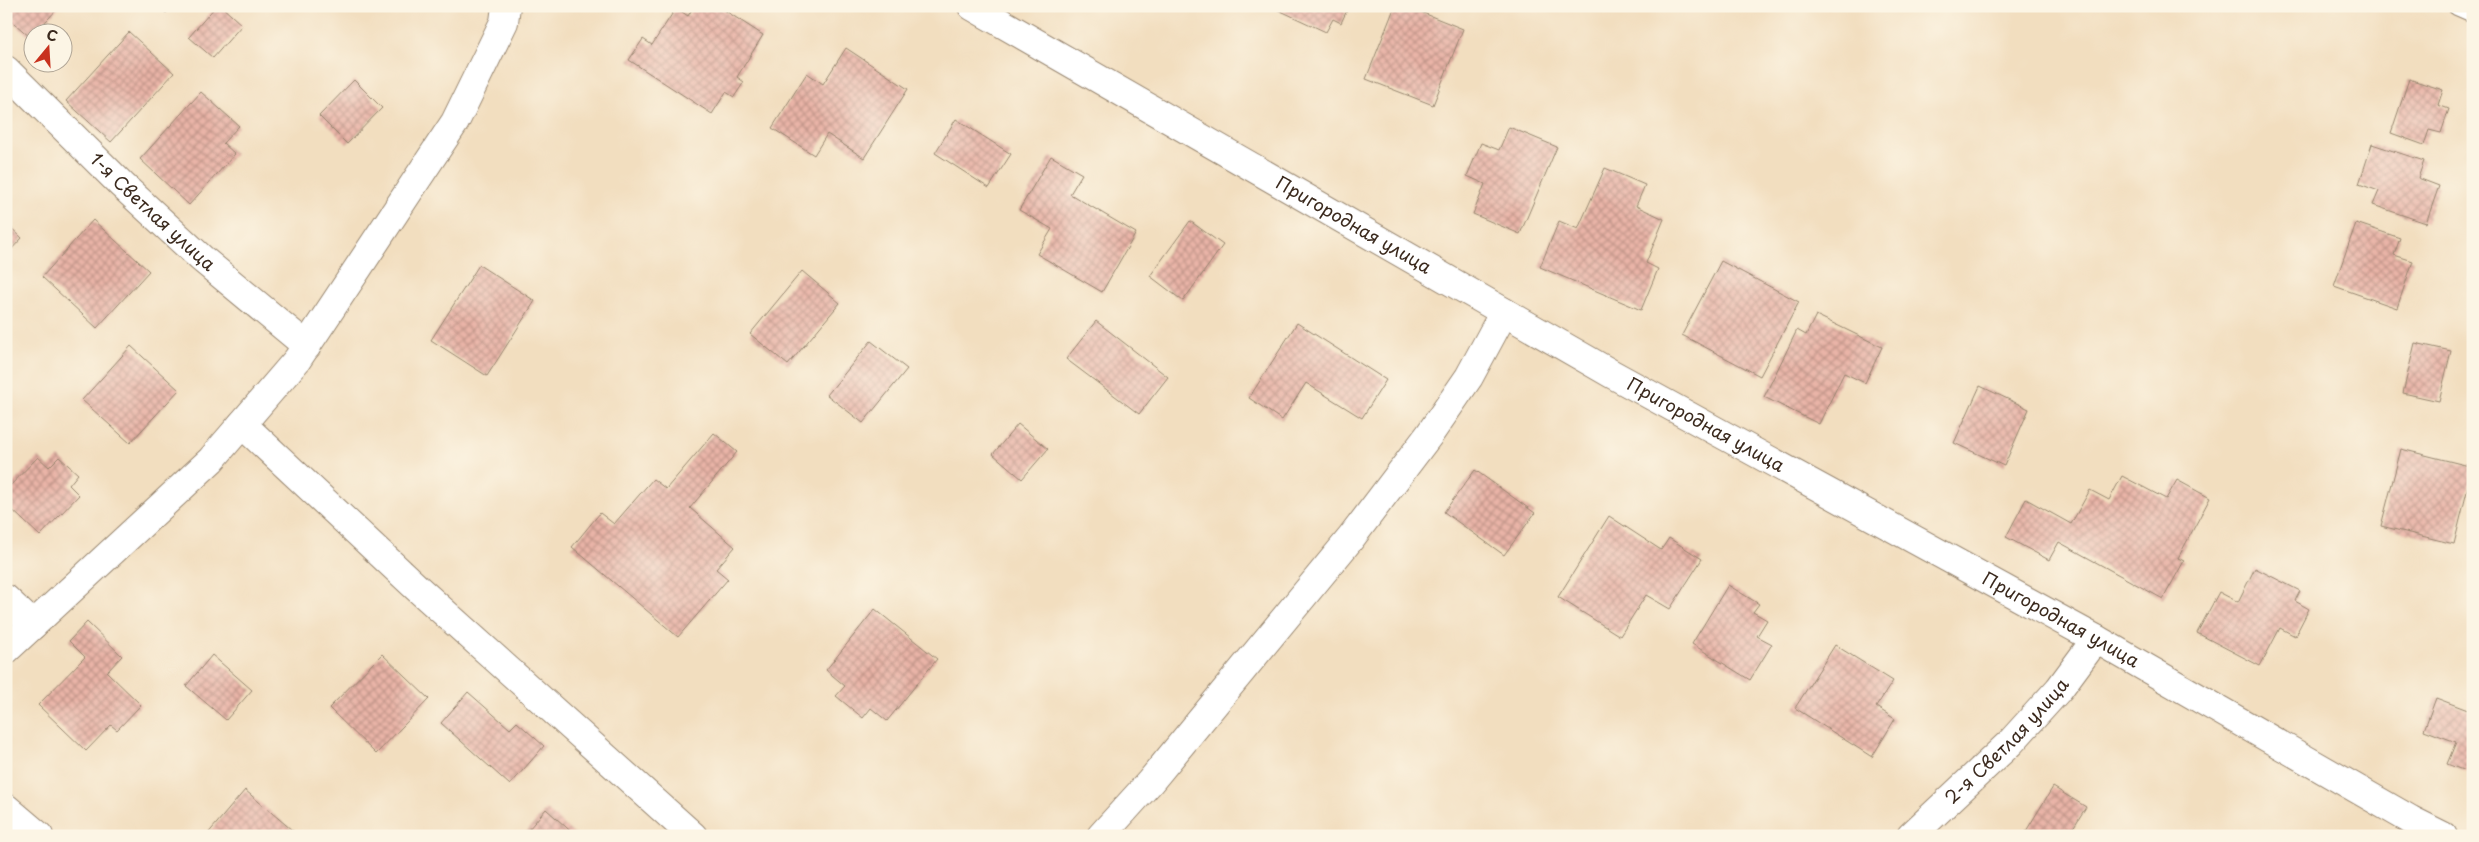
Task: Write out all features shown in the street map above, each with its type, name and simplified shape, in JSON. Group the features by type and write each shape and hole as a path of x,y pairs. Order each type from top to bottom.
{"street":[{"path":"6,650 211,460 297,360 456,122 504,22 506,6"},
{"name":"Пригородная улица","path":"972,6 1612,374 2096,639 2411,820 2443,836"},
{"name":"1-я Светлая улица","path":"6,70 158,218 202,258 307,346"},
{"path":"1101,836 1150,782 1351,538 1429,435 1464,384 1504,312"},
{"path":"242,424 416,588 693,836"},
{"path":"6,599 33,625"},
{"name":"2-я Светлая улица","path":"1911,836 2011,742 2059,689 2096,639"},
{"path":"6,808 39,836"}],"lane":[{"path":"2457,6 2473,13"}],"building":[{"path":"6,6 60,6 45,22 22,22 22,30 6,16"},
{"path":"159,6 171,6 166,13"},
{"path":"216,6 221,6 242,25 213,58 189,37"},
{"path":"694,6 718,6 763,35 737,77 744,82 734,97 726,92 712,114 629,60 643,39 652,45 676,8 688,16"},
{"path":"1270,6 1349,6 1341,23 1333,19 1326,32"},
{"path":"1395,6 1406,6 1463,29 1433,105 1366,79"},
{"path":"129,32 174,73 111,142 66,101"},
{"path":"846,48 908,89 864,158 827,134 814,155 772,128 807,73 823,84"},
{"path":"2409,79 2443,90 2438,105 2449,109 2441,133 2429,130 2424,145 2391,133"},
{"path":"354,80 382,108 347,144 319,116"},
{"path":"201,92 239,126 223,143 235,154 189,205 140,159"},
{"path":"956,119 1011,154 989,188 935,153"},
{"path":"1509,127 1557,147 1520,234 1473,214 1485,184 1467,176 1481,143 1499,150"},
{"path":"2372,144 2424,161 2418,178 2439,186 2426,223 2373,205 2379,191 2359,184"},
{"path":"1051,156 1082,174 1070,194 1136,233 1102,292 1037,254 1052,229 1019,210"},
{"path":"1605,168 1645,185 1636,206 1664,219 1646,263 1658,269 1641,310 1540,267 1559,221 1578,229"},
{"path":"93,220 149,271 97,328 42,277"},
{"path":"1190,221 1223,245 1183,301 1150,276"},
{"path":"6,223 22,238 6,255"},
{"path":"2356,223 2400,238 2394,255 2413,261 2397,308 2334,286"},
{"path":"1721,261 1799,302 1760,376 1682,335"},
{"path":"479,265 535,301 487,376 431,340"},
{"path":"802,271 840,303 788,365 750,334"},
{"path":"1816,315 1882,347 1865,383 1844,373 1819,424 1764,397 1797,330 1806,335"},
{"path":"1096,321 1168,377 1139,414 1066,359"},
{"path":"1297,323 1386,380 1362,418 1306,383 1282,420 1249,398"},
{"path":"871,341 907,369 863,423 827,395"},
{"path":"2415,343 2451,351 2439,401 2403,393"},
{"path":"131,346 179,390 130,443 82,400"},
{"path":"1980,386 2029,409 2004,466 1954,443"},
{"path":"1018,424 1048,449 1022,479 993,454"},
{"path":"714,433 737,452 690,508 735,547 716,569 728,579 678,637 572,547 600,513 614,524 653,479 666,489"},
{"path":"2401,449 2473,467 2454,544 2381,526"},
{"path":"38,457 49,467 59,457 78,474 69,485 79,495 40,536 6,504 6,490"},
{"path":"1475,470 1535,513 1504,555 1444,512"},
{"path":"2122,476 2166,499 2177,480 2210,498 2178,558 2184,561 2163,599 2059,542 2049,560 2006,537 2026,499 2071,524 2090,490 2109,500"},
{"path":"1609,516 1661,550 1669,538 1702,559 1670,609 1646,595 1620,636 1558,597"},
{"path":"2255,568 2300,591 2295,601 2309,609 2295,636 2280,628 2260,666 2197,633 2219,592 2238,602"},
{"path":"1728,585 1759,604 1753,612 1767,620 1757,636 1772,644 1750,680 1692,644"},
{"path":"875,609 937,659 887,721 871,708 863,718 836,696 845,686 826,670"},
{"path":"87,622 122,656 107,672 141,705 117,730 111,725 86,751 38,705 85,657 69,641"},
{"path":"1835,645 1893,681 1876,707 1895,719 1872,757 1795,708"},
{"path":"382,654 429,699 376,754 329,708"},
{"path":"212,655 252,690 226,720 186,686"},
{"path":"468,692 510,729 517,722 544,746 510,785 441,723"},
{"path":"2436,698 2473,712 2473,774 2447,764 2456,742 2424,730"},
{"path":"2053,787 2086,807 2068,836 2023,836"},
{"path":"245,790 299,836 206,836"},
{"path":"546,809 576,836 523,836"}]}
